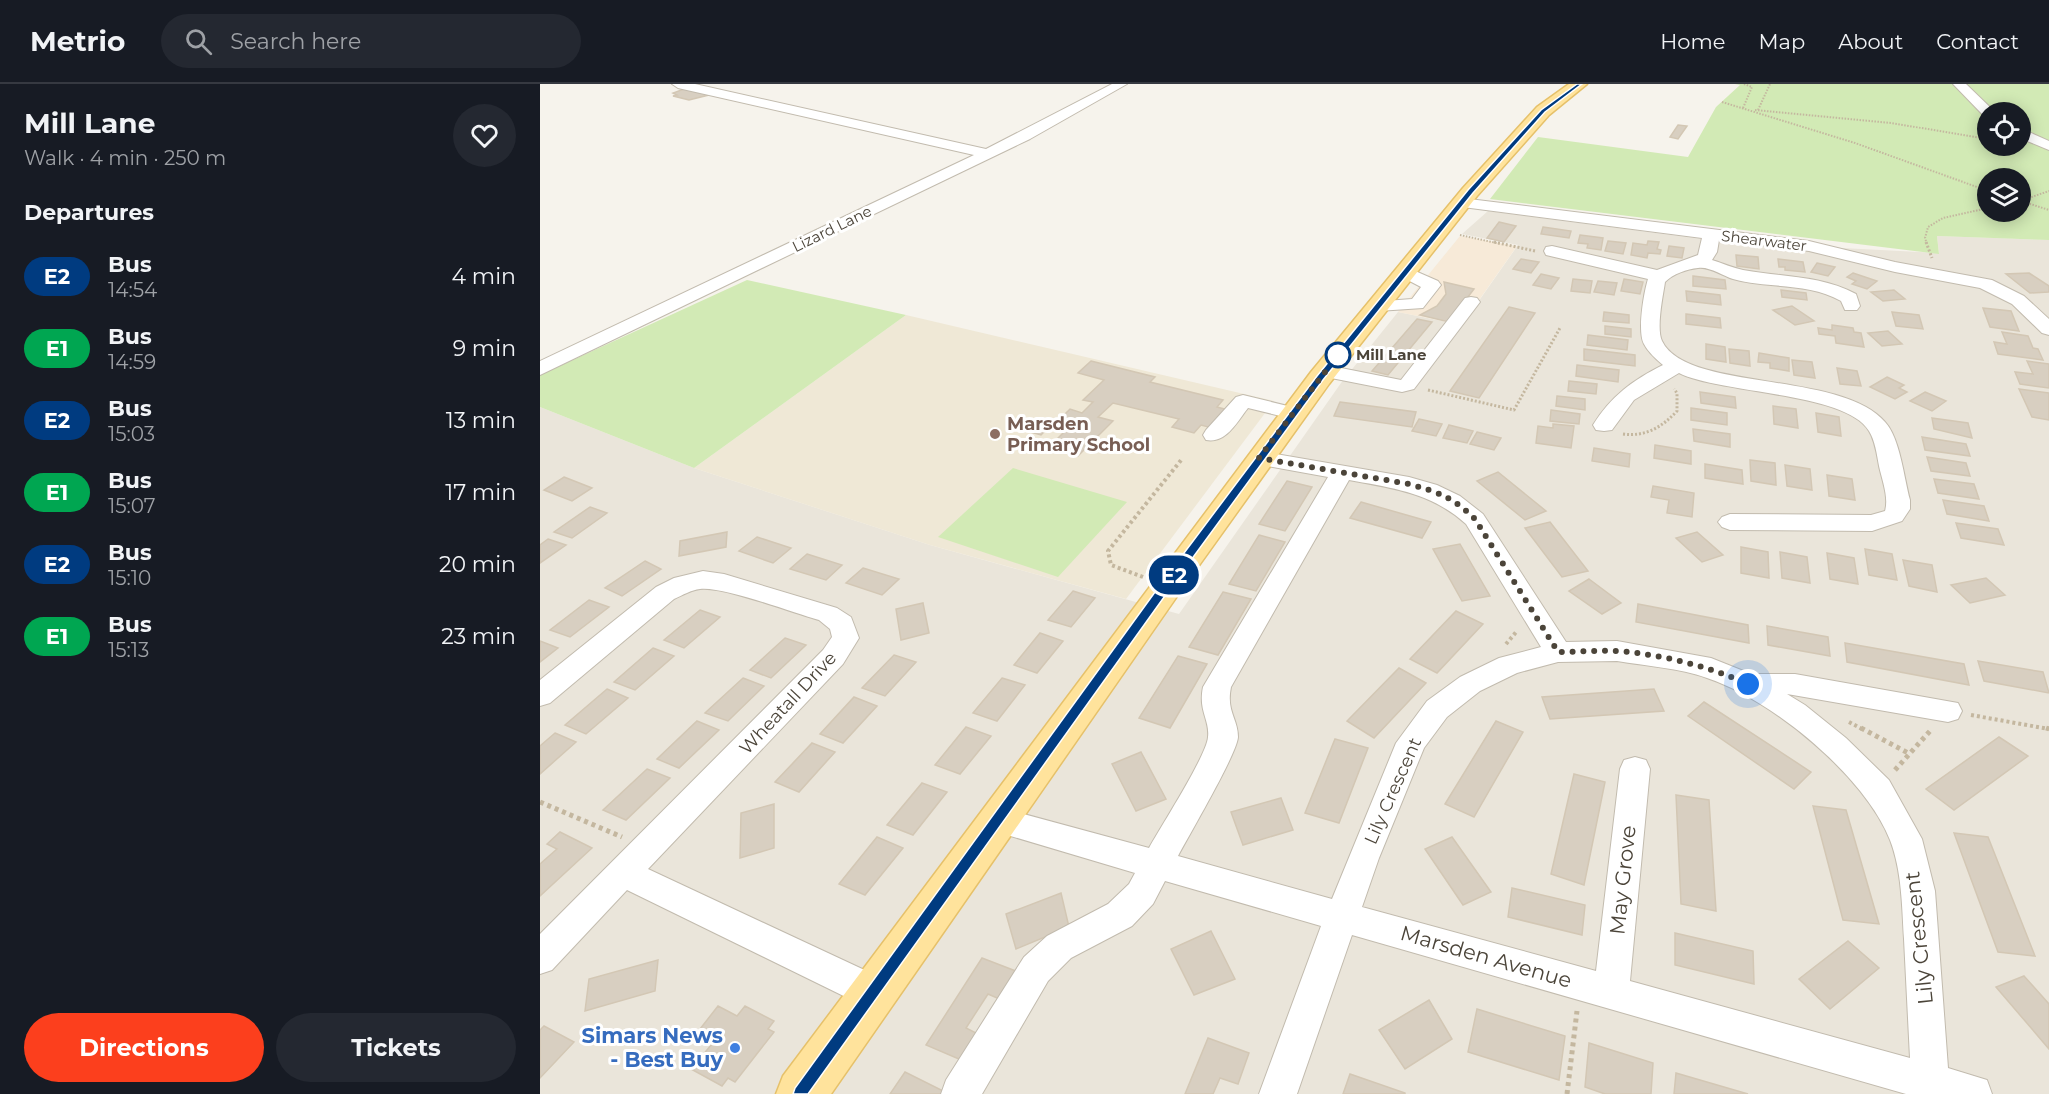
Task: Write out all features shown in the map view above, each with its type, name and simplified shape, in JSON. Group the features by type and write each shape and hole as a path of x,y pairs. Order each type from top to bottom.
{"main road":[{"path":"801,1094 1293,413 1461,203 1543,111 1579,84"}],"street":[{"path":"678,84 988,154"},
{"name":"Lizard Lane","path":"540,369 988,154 1122,84"},
{"path":"1959,84 1978,102"},
{"path":"2031,138 2049,147"},
{"name":"Shearwater","path":"1461,203 1809,246 1965,279 2002,291 2018,300 2049,329"},
{"path":"1671,370 1653,342 1655,285 1659,276 1668,270 1700,261 1708,253 1711,234"},
{"path":"1552,251 1659,276"},
{"path":"1700,261 1738,275 1826,288 1850,298 1851,306"},
{"path":"1326,371 1402,386 1407,385 1471,302"},
{"path":"1604,424 1621,399 1640,385 1671,370 1836,401 1878,426 1898,500 1898,509 1894,516 1872,523 1730,522"},
{"path":"1214,435 1243,401 1293,413"},
{"path":"1259,458 1409,484 1434,491 1457,502 1475,519 1558,652"},
{"path":"960,1094 1036,969 1059,947 1120,915 1141,894 1215,758 1224,737 1214,702 1217,687 1342,473"},
{"name":"Wheatall Drive","path":"540,695 665,593 683,584 703,580 724,583 828,614 842,624 846,638 833,657 540,958"},
{"name":"Lily Crescent","path":"1278,1094 1363,858 1411,743 1437,710 1470,684 1509,665 1558,652 1617,651 1711,668 1748,684 1795,713 1836,746 1878,789 1906,840 1918,891 1931,1088"},
{"name":"Lily Crescent","path":"1748,684 1795,684 1948,711"},
{"name":"May Grove","path":"1596,988 1635,769"},
{"name":"Marsden Avenue","path":"998,820 1596,988 1931,1088 1973,1094"},
{"path":"624,873 876,993"}],"path":[{"path":"1744,84 1752,87 1744,109"},
{"path":"1758,111 1770,84"},
{"path":"1722,102 1855,143 1977,187"},
{"path":"1744,109 1891,123 1977,137"},
{"path":"2031,197 2049,191"},
{"path":"2031,204 2049,210"},
{"path":"1916,270 1933,260 1925,238 1929,226 1943,218 1977,210"},
{"path":"1460,235 1540,252 1552,251"},
{"path":"1407,385 1514,410 1560,327"},
{"path":"1604,424 1610,431 1630,436 1650,432 1665,425 1677,411 1677,393 1671,370"},
{"path":"1168,584 1111,565 1108,551 1182,459"},
{"path":"1878,789 1948,711 2049,729"},
{"path":"1846,721 1910,754"},
{"path":"540,802 649,848"},
{"path":"1567,1094 1596,988"}],"shaded area":[{"path":"1488,211 1724,242 1939,253 1937,236 2049,240 2049,1094 540,1094 540,407 694,468 930,545 1179,614 1341,383 1398,312 1462,325 1518,245 1462,234"},
{"path":"1460,236 1517,246 1479,300 1467,298 1448,322 1398,312"},
{"name":"Marsden Primary School","path":"906,315 1274,401 1126,599 930,545 694,468"}],"green space":[{"path":"1735,84 2049,84 2049,240 1937,236 1939,254 1490,199 1538,137 1688,157 1716,107 1740,85"},
{"path":"747,280 906,315 694,468 540,407 540,375"},
{"path":"1013,468 1127,502 1058,577 938,537"}],"building":[{"path":"684,89 709,95 689,100 673,96 677,95 673,93"},
{"path":"1678,125 1687,126 1678,139 1670,137"},
{"path":"1499,222 1516,226 1504,242 1487,238"},
{"path":"1543,227 1571,231 1569,238 1541,234"},
{"path":"1580,235 1603,238 1601,250 1587,248 1588,244 1578,243"},
{"path":"1608,241 1626,243 1623,254 1605,251"},
{"path":"1648,241 1659,242 1657,249 1661,250 1660,254 1648,253 1647,258 1631,255 1633,243 1647,245"},
{"path":"1669,246 1684,248 1682,258 1667,256"},
{"path":"1736,255 1758,257 1759,269 1737,266"},
{"path":"1521,259 1539,262 1531,273 1513,269"},
{"path":"1778,259 1803,262 1805,272 1785,270 1785,267 1779,267"},
{"path":"1817,263 1835,267 1828,276 1811,272"},
{"path":"1853,273 1877,281 1867,289 1852,284 1856,281 1847,277"},
{"path":"2029,273 2049,286 2049,292 2030,293 2006,274"},
{"path":"1541,274 1559,278 1551,289 1533,285"},
{"path":"1693,276 1725,280 1726,289 1693,286"},
{"path":"1573,279 1592,281 1590,293 1571,291"},
{"path":"1624,279 1643,282 1640,294 1621,291"},
{"path":"1598,281 1617,283 1614,295 1594,292"},
{"path":"1444,282 1474,289 1449,322 1420,315 1437,306 1446,294"},
{"path":"1781,290 1806,293 1807,300 1782,297"},
{"path":"1894,290 1905,299 1883,301 1871,292"},
{"path":"1686,291 1720,295 1721,305 1687,301"},
{"path":"1792,306 1814,321 1795,325 1773,310"},
{"path":"1509,307 1535,313 1479,398 1450,391"},
{"path":"1983,308 2011,311 2019,331 1990,327"},
{"path":"1604,312 1629,315 1629,323 1603,321"},
{"path":"1892,312 1919,315 1923,329 1896,326"},
{"path":"1686,314 1720,318 1721,328 1686,324"},
{"path":"1417,319 1432,322 1388,375 1372,371"},
{"path":"1832,325 1853,328 1854,332 1861,333 1864,347 1836,343 1835,336 1819,334 1818,328 1832,330"},
{"path":"1605,326 1631,329 1631,337 1605,334"},
{"path":"1888,331 1902,344 1882,346 1868,333"},
{"path":"2002,332 2028,336 2033,348 2038,349 2043,360 1998,354 1994,342 2007,344"},
{"path":"1588,335 1628,340 1627,350 1587,345"},
{"path":"1706,344 1725,347 1726,362 1706,359"},
{"path":"1584,349 1635,355 1635,366 1584,360"},
{"path":"1729,349 1749,351 1750,366 1730,363"},
{"path":"1759,353 1789,358 1789,371 1770,368 1770,363 1758,362"},
{"path":"1792,360 1812,362 1815,378 1794,375"},
{"path":"1091,361 1155,377 1150,382 1223,400 1217,407 1228,410 1212,428 1201,425 1194,433 1172,427 1179,419 1113,403 1098,417 1113,421 1078,456 1048,448 1072,424 1059,420 1070,409 1082,413 1093,402 1083,400 1104,380 1078,373"},
{"path":"2027,361 2049,364 2049,388 2020,384 2015,372 2033,374"},
{"path":"1577,365 1619,370 1618,382 1576,376"},
{"path":"1837,368 1857,371 1861,386 1840,384"},
{"path":"1887,377 1904,385 1899,388 1907,392 1895,399 1870,387"},
{"path":"1569,381 1597,384 1596,394 1568,391"},
{"path":"2019,389 2049,393 2049,420 2032,417"},
{"path":"1700,392 1735,397 1736,408 1701,403"},
{"path":"1925,392 1946,401 1932,411 1910,401"},
{"path":"1557,396 1585,399 1585,410 1556,406"},
{"path":"1340,402 1416,412 1412,427 1334,416"},
{"path":"1773,406 1796,409 1798,428 1774,424"},
{"path":"1691,408 1727,413 1727,425 1691,420"},
{"path":"1551,410 1580,414 1579,424 1550,421"},
{"path":"1816,413 1839,417 1841,436 1818,432"},
{"path":"1932,418 1968,423 1972,438 1934,429"},
{"path":"1025,419 1051,425 1041,435 1015,428"},
{"path":"1419,419 1442,424 1436,436 1412,431"},
{"path":"1553,424 1574,426 1571,448 1536,443 1538,426 1553,428"},
{"path":"1449,425 1473,431 1467,443 1443,438"},
{"path":"1693,429 1730,434 1730,447 1694,441"},
{"path":"1477,432 1501,438 1494,450 1470,444"},
{"path":"1922,437 1966,444 1970,456 1925,450"},
{"path":"1655,445 1691,451 1691,464 1654,458"},
{"path":"1594,448 1630,454 1629,467 1592,461"},
{"path":"1927,457 1966,463 1970,476 1931,471"},
{"path":"1750,460 1775,463 1776,485 1751,481"},
{"path":"1705,464 1742,470 1743,484 1705,478"},
{"path":"1785,465 1810,469 1812,490 1787,486"},
{"path":"1498,472 1546,511 1525,520 1477,481"},
{"path":"1827,475 1852,479 1855,500 1829,496"},
{"path":"564,477 592,488 572,501 544,490"},
{"path":"1934,479 1974,484 1979,499 1938,493"},
{"path":"1287,481 1312,487 1285,531 1259,524"},
{"path":"1653,486 1694,493 1692,517 1667,513 1669,500 1651,497"},
{"path":"1943,500 1984,506 1989,521 1947,514"},
{"path":"1361,502 1431,522 1422,538 1350,518"},
{"path":"590,507 607,513 572,538 554,532"},
{"path":"1550,522 1588,571 1562,577 1525,528"},
{"path":"1956,523 1998,529 2004,545 1961,538"},
{"path":"727,532 726,547 679,556 680,541"},
{"path":"1697,532 1723,555 1702,562 1676,538"},
{"path":"1259,535 1285,542 1256,591 1229,584"},
{"path":"757,537 791,548 773,563 739,551"},
{"path":"548,539 566,545 540,563 540,545"},
{"path":"1460,544 1490,596 1462,601 1433,549"},
{"path":"1741,547 1768,552 1769,578 1741,573"},
{"path":"1865,549 1892,554 1897,580 1869,575"},
{"path":"1780,552 1807,557 1810,583 1782,578"},
{"path":"1827,553 1854,558 1858,584 1830,579"},
{"path":"807,554 842,565 826,580 790,569"},
{"path":"1903,560 1932,565 1937,592 1909,586"},
{"path":"645,561 661,569 622,596 605,588"},
{"path":"863,568 899,579 882,595 846,583"},
{"path":"1986,578 2005,595 1970,603 1951,585"},
{"path":"1589,579 1621,603 1602,614 1569,591"},
{"path":"1073,591 1095,598 1071,627 1048,620"},
{"path":"1223,592 1251,599 1218,655 1189,647"},
{"path":"589,600 609,607 570,637 550,630"},
{"path":"923,603 929,633 901,640 896,609"},
{"path":"1638,604 1748,625 1749,643 1636,622"},
{"path":"700,610 720,617 684,648 664,640"},
{"path":"1456,611 1483,624 1437,673 1410,659"},
{"path":"1767,626 1828,637 1830,656 1768,645"},
{"path":"1040,633 1063,641 1037,673 1014,665"},
{"path":"785,638 806,645 771,678 750,670"},
{"path":"540,641 558,648 540,662"},
{"path":"1845,643 1964,664 1969,685 1847,662"},
{"path":"653,648 674,656 635,690 614,682"},
{"path":"894,655 916,662 885,696 862,688"},
{"path":"1178,656 1207,664 1170,728 1139,718"},
{"path":"1978,661 2043,672 2049,693 1984,681"},
{"path":"1399,668 1426,683 1374,738 1347,721"},
{"path":"743,678 764,686 728,721 705,713"},
{"path":"1002,678 1025,685 997,721 973,713"},
{"path":"607,689 628,698 586,734 565,725"},
{"path":"1654,689 1664,711 1550,719 1542,697"},
{"path":"854,697 877,706 843,743 820,734"},
{"path":"1704,702 1811,772 1794,789 1688,716"},
{"path":"697,721 719,730 679,768 657,759"},
{"path":"1496,721 1523,732 1474,817 1445,804"},
{"path":"966,727 991,736 960,774 935,765"},
{"path":"555,733 576,742 540,774 540,746"},
{"path":"1999,737 2028,756 1954,810 1926,789"},
{"path":"1335,739 1368,748 1339,823 1305,813"},
{"path":"812,743 835,752 799,792 775,782"},
{"path":"1141,752 1166,799 1136,811 1112,764"},
{"path":"647,769 670,778 626,820 603,810"},
{"path":"1574,774 1605,782 1584,885 1551,874"},
{"path":"922,783 947,792 913,835 887,825"},
{"path":"1676,795 1709,800 1716,911 1681,904"},
{"path":"1281,798 1293,830 1243,845 1231,812"},
{"path":"774,804 774,848 740,858 741,813"},
{"path":"1813,806 1846,810 1879,924 1843,920"},
{"path":"560,832 592,848 540,896 540,864 557,849 547,844"},
{"path":"1954,833 1988,837 2035,956 1998,952"},
{"path":"877,837 903,848 865,895 839,884"},
{"path":"1452,837 1491,892 1463,905 1425,849"},
{"path":"1512,888 1585,905 1582,935 1508,917"},
{"path":"1061,893 1069,927 1016,949 1006,914"},
{"path":"1211,931 1235,979 1194,995 1171,949"},
{"path":"1675,933 1753,951 1754,984 1675,965"},
{"path":"1848,941 1879,968 1830,1009 1799,979"},
{"path":"982,958 1021,973 1004,1001 988,994 966,1028 982,1036 966,1062 926,1045"},
{"path":"658,960 655,991 585,1011 589,979"},
{"path":"2024,976 2049,1004 2049,1049 1996,987"},
{"path":"1429,1000 1452,1039 1405,1069 1379,1030"},
{"path":"718,1006 737,1016 745,1006 774,1021 768,1029 774,1032 735,1082 728,1078 722,1086 691,1069 717,1038 700,1029"},
{"path":"1477,1009 1565,1036 1559,1080 1468,1052"},
{"path":"544,1026 574,1042 540,1078 540,1030"},
{"path":"1208,1038 1249,1053 1238,1084 1220,1078 1213,1094 1185,1094"},
{"path":"1589,1043 1653,1063 1651,1094 1605,1094 1585,1087"},
{"path":"905,1072 949,1094 890,1094"},
{"path":"1676,1073 1748,1094 1674,1094"},
{"path":"1350,1074 1405,1093 1405,1094 1343,1094"}],"bus line":[{"name":"E2","path":"801,1094 876,993 1259,458 1320,378 1470,192 1543,111 1579,84"}],"place":[{"name":"Mill Lane","path":"1338,355"},
{"name":"Marsden Primary School","path":"995,434"},
{"name":"Simars News - Best Buy","path":"735,1048"}],"route":[{"path":"1338,355 1259,458 1409,484 1434,491 1457,502 1475,519 1558,652 1617,651 1663,658 1711,668 1748,684"}]}
